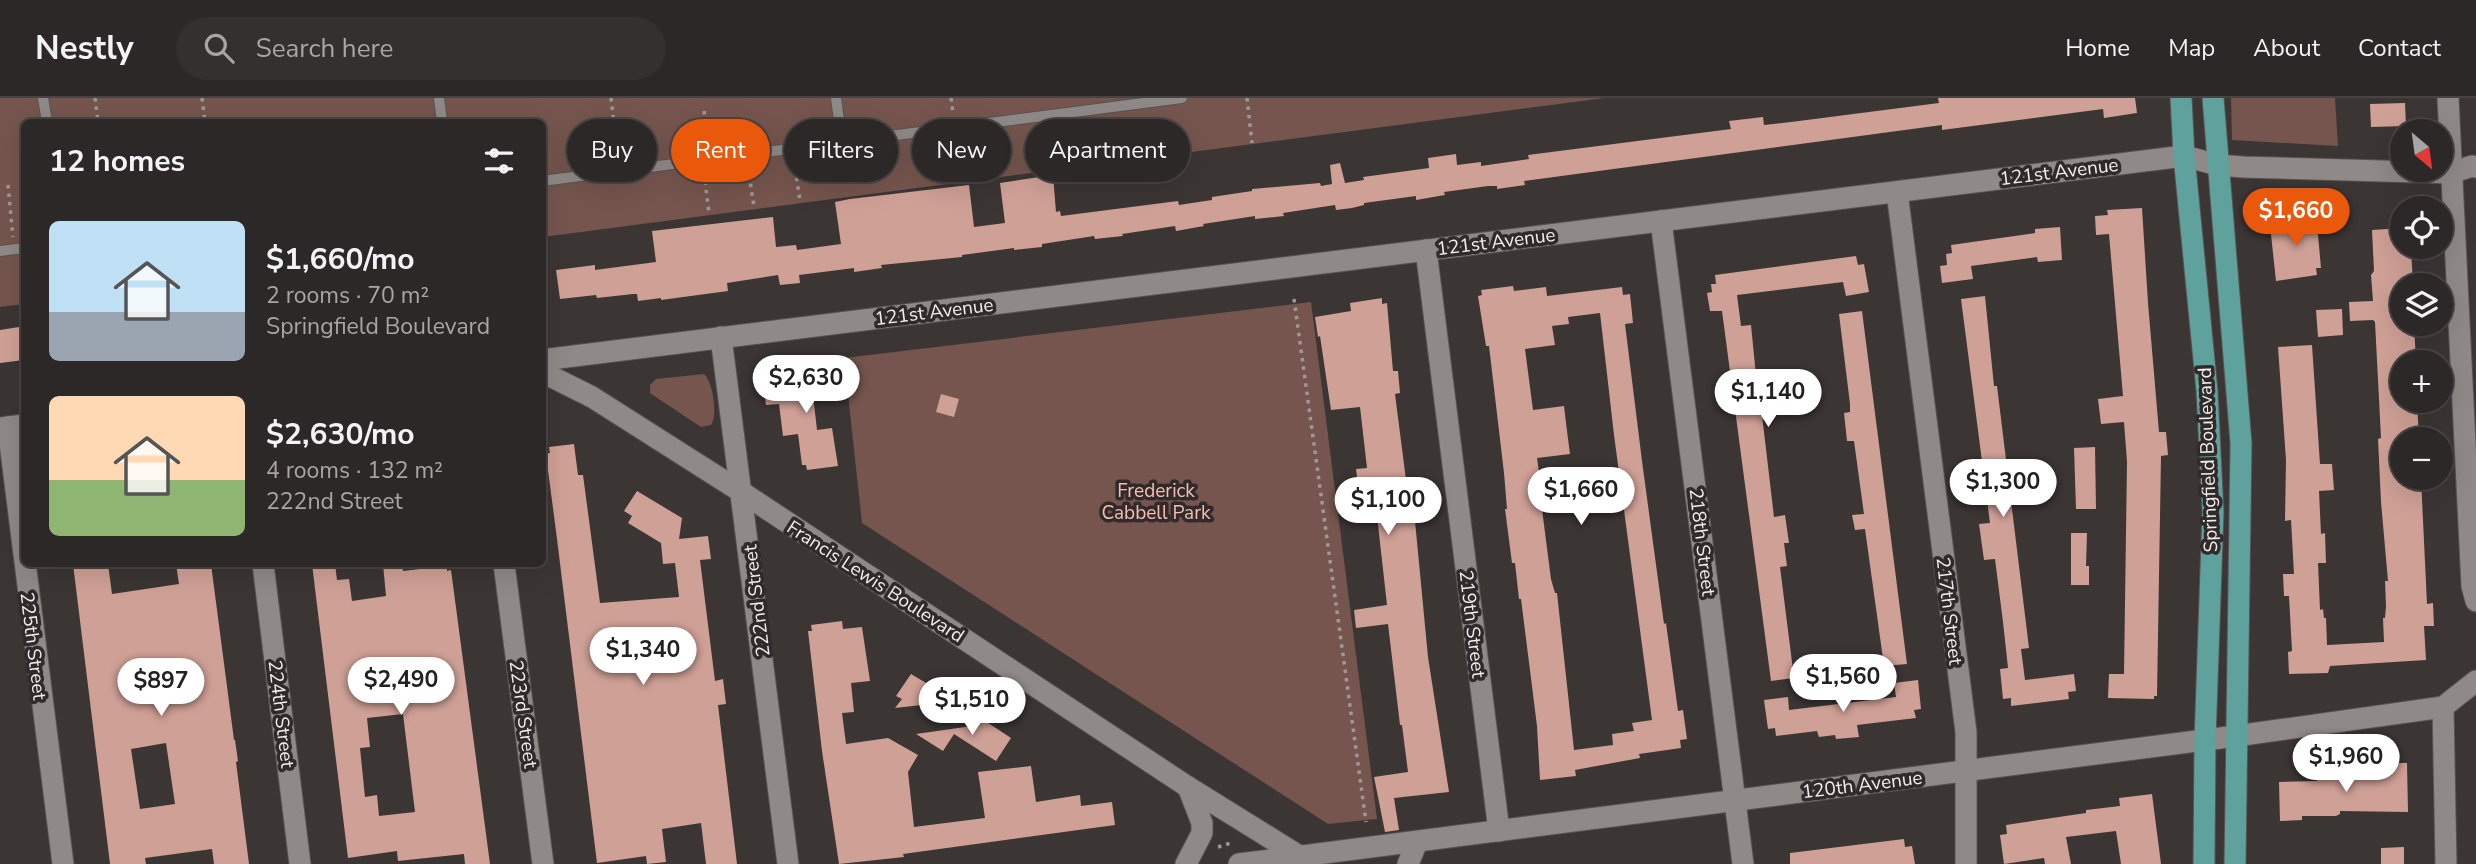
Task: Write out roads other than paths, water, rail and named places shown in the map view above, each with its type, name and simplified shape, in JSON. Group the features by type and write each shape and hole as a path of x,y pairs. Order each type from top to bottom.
{"main road":[{"name":"Springfield Boulevard","path":"2181,98 2184,156 2207,391 2213,512 2205,740 2204,864"},
{"name":"Springfield Boulevard","path":"2213,98 2241,443 2235,864"}],"street":[{"path":"2448,98 2449,119"},
{"name":"121st Avenue","path":"546,359 2184,156 2218,165 2390,171"},
{"name":"121st Avenue","path":"2454,172 2476,167"},
{"path":"2451,182 2472,586 2476,601"},
{"name":"217th Street","path":"1897,192 1966,732 1966,864"},
{"name":"218th Street","path":"1661,221 1743,864"},
{"name":"219th Street","path":"1426,250 1499,831"},
{"name":"222nd Street","path":"721,337 743,493 788,864"},
{"name":"Francis Lewis Boulevard","path":"546,374 592,397 743,493 1188,787 1269,855 1306,860"},
{"name":"225th Street","path":"11,427 21,511"},
{"name":"225th Street","path":"28,567 63,864"},
{"name":"224th Street","path":"263,567 300,864"},
{"name":"223rd Street","path":"504,567 543,864"},
{"path":"2446,864 2443,707 2476,681"},
{"name":"120th Avenue","path":"1306,860 1417,842 2443,707"},
{"path":"1186,864 1202,833 1202,822 1188,787"},
{"path":"1408,864 1417,842"},
{"path":"1239,864 1269,855"}],"lane":[{"path":"43,98 46,119"},
{"path":"439,98 442,119"},
{"path":"836,98 839,119"},
{"path":"898,135 1182,98"},
{"path":"546,180 784,149"},
{"path":"0,251 20,249"}],"park label":[{"name":"Frederick Cabbell Park","path":"1156,501"}]}
